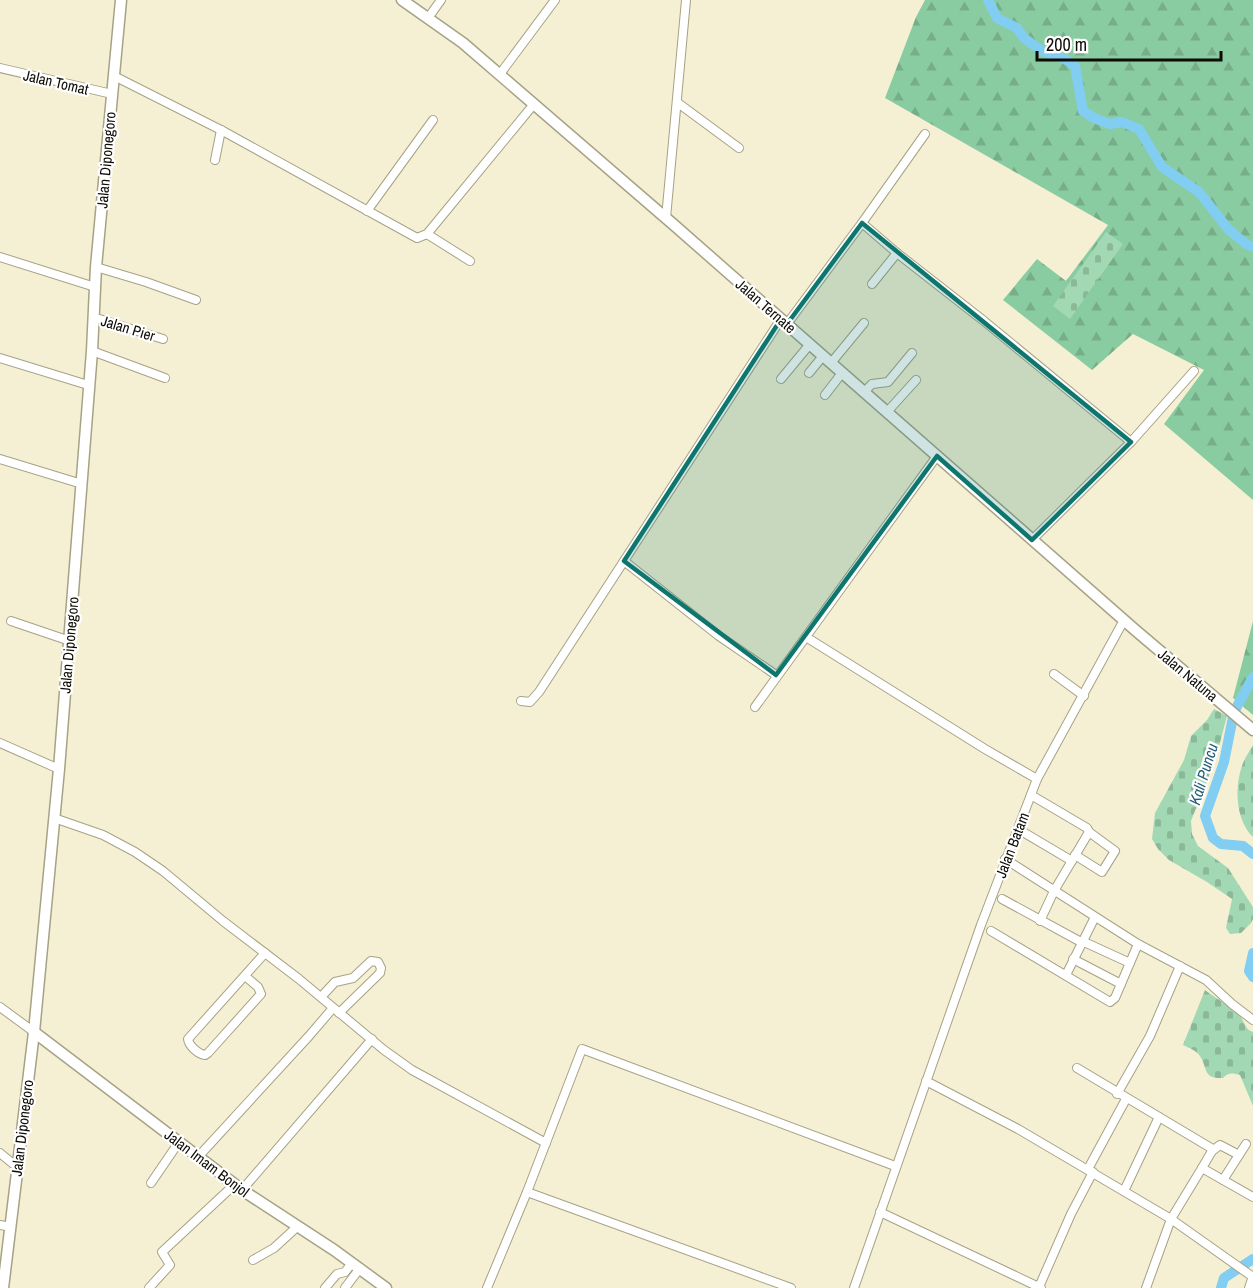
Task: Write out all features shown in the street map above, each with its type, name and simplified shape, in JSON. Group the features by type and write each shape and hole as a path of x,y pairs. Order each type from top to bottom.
{"main road":[{"name":"Jalan Diponegoro","path":"3,1288 5,1226 17,1167 34,1032 59,769 92,351 96,267 121,0"},
{"name":"Jalan Ternate","path":"402,0 463,43 500,74 1124,620"},
{"name":"Jalan Natuna","path":"1124,620 1250,728"},
{"name":"Jalan Imam Bonjol","path":"34,1032 238,1187 356,1265 374,1284 386,1288"}],"street":[{"path":"428,18 441,0"},
{"path":"500,74 555,0"},
{"path":"666,218 686,0"},
{"name":"Jalan Tomat","path":"0,68 112,94"},
{"path":"114,76 221,130 414,238 427,234 534,105"},
{"path":"678,103 740,148"},
{"path":"367,211 432,120"},
{"path":"215,160 221,130"},
{"path":"521,701 530,702 539,692 784,322 862,223 925,134"},
{"path":"862,223 897,254 984,321 1131,442"},
{"path":"427,234 470,261"},
{"path":"872,284 897,254"},
{"path":"0,257 95,287"},
{"path":"96,267 196,300"},
{"name":"Jalan Pier","path":"93,317 163,339"},
{"path":"809,373 827,360 864,323"},
{"path":"781,379 810,344"},
{"path":"92,351 165,378"},
{"path":"864,392 872,384 888,382 912,353"},
{"path":"0,358 88,386"},
{"path":"1032,540 1131,442 1194,371"},
{"path":"825,395 842,373"},
{"path":"887,412 916,380"},
{"path":"754,707 937,456"},
{"path":"0,459 82,484"},
{"path":"624,561 719,636 776,675"},
{"name":"Jalan Batam","path":"854,1288 975,942 1037,779 1124,620"},
{"path":"11,621 70,641"},
{"path":"806,637 1037,779"},
{"path":"1054,674 1084,696"},
{"path":"0,743 59,769"},
{"path":"1018,829 1101,872 1106,869 1115,850 1089,832 1087,828 1031,795"},
{"path":"54,818 103,835 135,852 412,1070 546,1143"},
{"path":"1040,921 1054,891 1089,832"},
{"path":"1005,859 1138,944 1210,983 1253,1020"},
{"path":"1002,899 1040,921 1130,963"},
{"path":"1066,975 1095,917"},
{"path":"991,931 1110,1002 1114,999 1138,944"},
{"path":"246,976 258,987 261,994 208,1053 200,1053 189,1044 189,1040 265,953"},
{"path":"1073,959 1121,984"},
{"path":"198,1157 309,1036 380,973 381,968 378,962 371,961 353,978 335,982 321,997"},
{"path":"1117,1094 1150,1036 1180,966"},
{"path":"0,1007 34,1032"},
{"path":"149,1288 170,1265 162,1252 238,1187 372,1040"},
{"path":"487,1288 582,1049 895,1166"},
{"path":"1077,1068 1209,1147 1212,1151"},
{"path":"926,1081 986,1111 1171,1220 1253,1277 1249,1288"},
{"path":"880,1212 1040,1287 1090,1171 1126,1098"},
{"path":"1124,1191 1158,1118"},
{"path":"151,1183 179,1142"},
{"path":"1223,1180 1246,1144"},
{"path":"1146,1288 1171,1220 1212,1151 1220,1145 1239,1155"},
{"path":"0,1153 17,1167"},
{"path":"1202,1168 1253,1197"},
{"path":"527,1192 791,1288"},
{"path":"253,1260 274,1248 298,1226"},
{"path":"325,1288 337,1274 356,1265"},
{"path":"345,1288 356,1265"}],"highlighted area":[{"path":"862,223 1131,442 1032,540 937,456 776,675 624,561 781,319 787,324"}],"green space":[{"path":"925,0 1253,0 1253,500 1164,424 1204,370 1133,334 1092,370 1003,300 1037,259 1066,281 1108,225 885,98 916,17"},
{"path":"1106,232 1123,244 1070,319 1053,306"},
{"path":"1253,621 1253,715 1233,698"},
{"path":"1214,709 1227,716 1216,758 1191,821 1192,834 1198,846 1228,868 1253,907 1253,919 1241,933 1230,934 1226,928 1232,899 1169,860 1152,839 1155,813 1184,760 1191,736 1207,720"},
{"path":"1253,745 1253,837 1243,822 1237,794 1239,775"},
{"path":"1205,990 1239,1014 1247,1028 1253,1032 1253,1106 1240,1075 1212,1077 1198,1054 1183,1045"}],"waterway":[{"name":"Kali Puncu","path":"988,0 997,18 1017,28 1024,38 1042,51 1065,59 1075,66 1083,111 1110,124 1122,122 1139,129 1162,167 1199,192 1228,229 1253,247"},
{"name":"Kali Puncu","path":"1253,677 1234,712 1224,762 1205,816 1213,838 1221,844 1243,846 1253,854"},
{"name":"Kali Puncu","path":"1253,953 1249,971 1253,977"},
{"name":"Kali Puncu","path":"1221,1288 1224,1278 1253,1259"}]}
